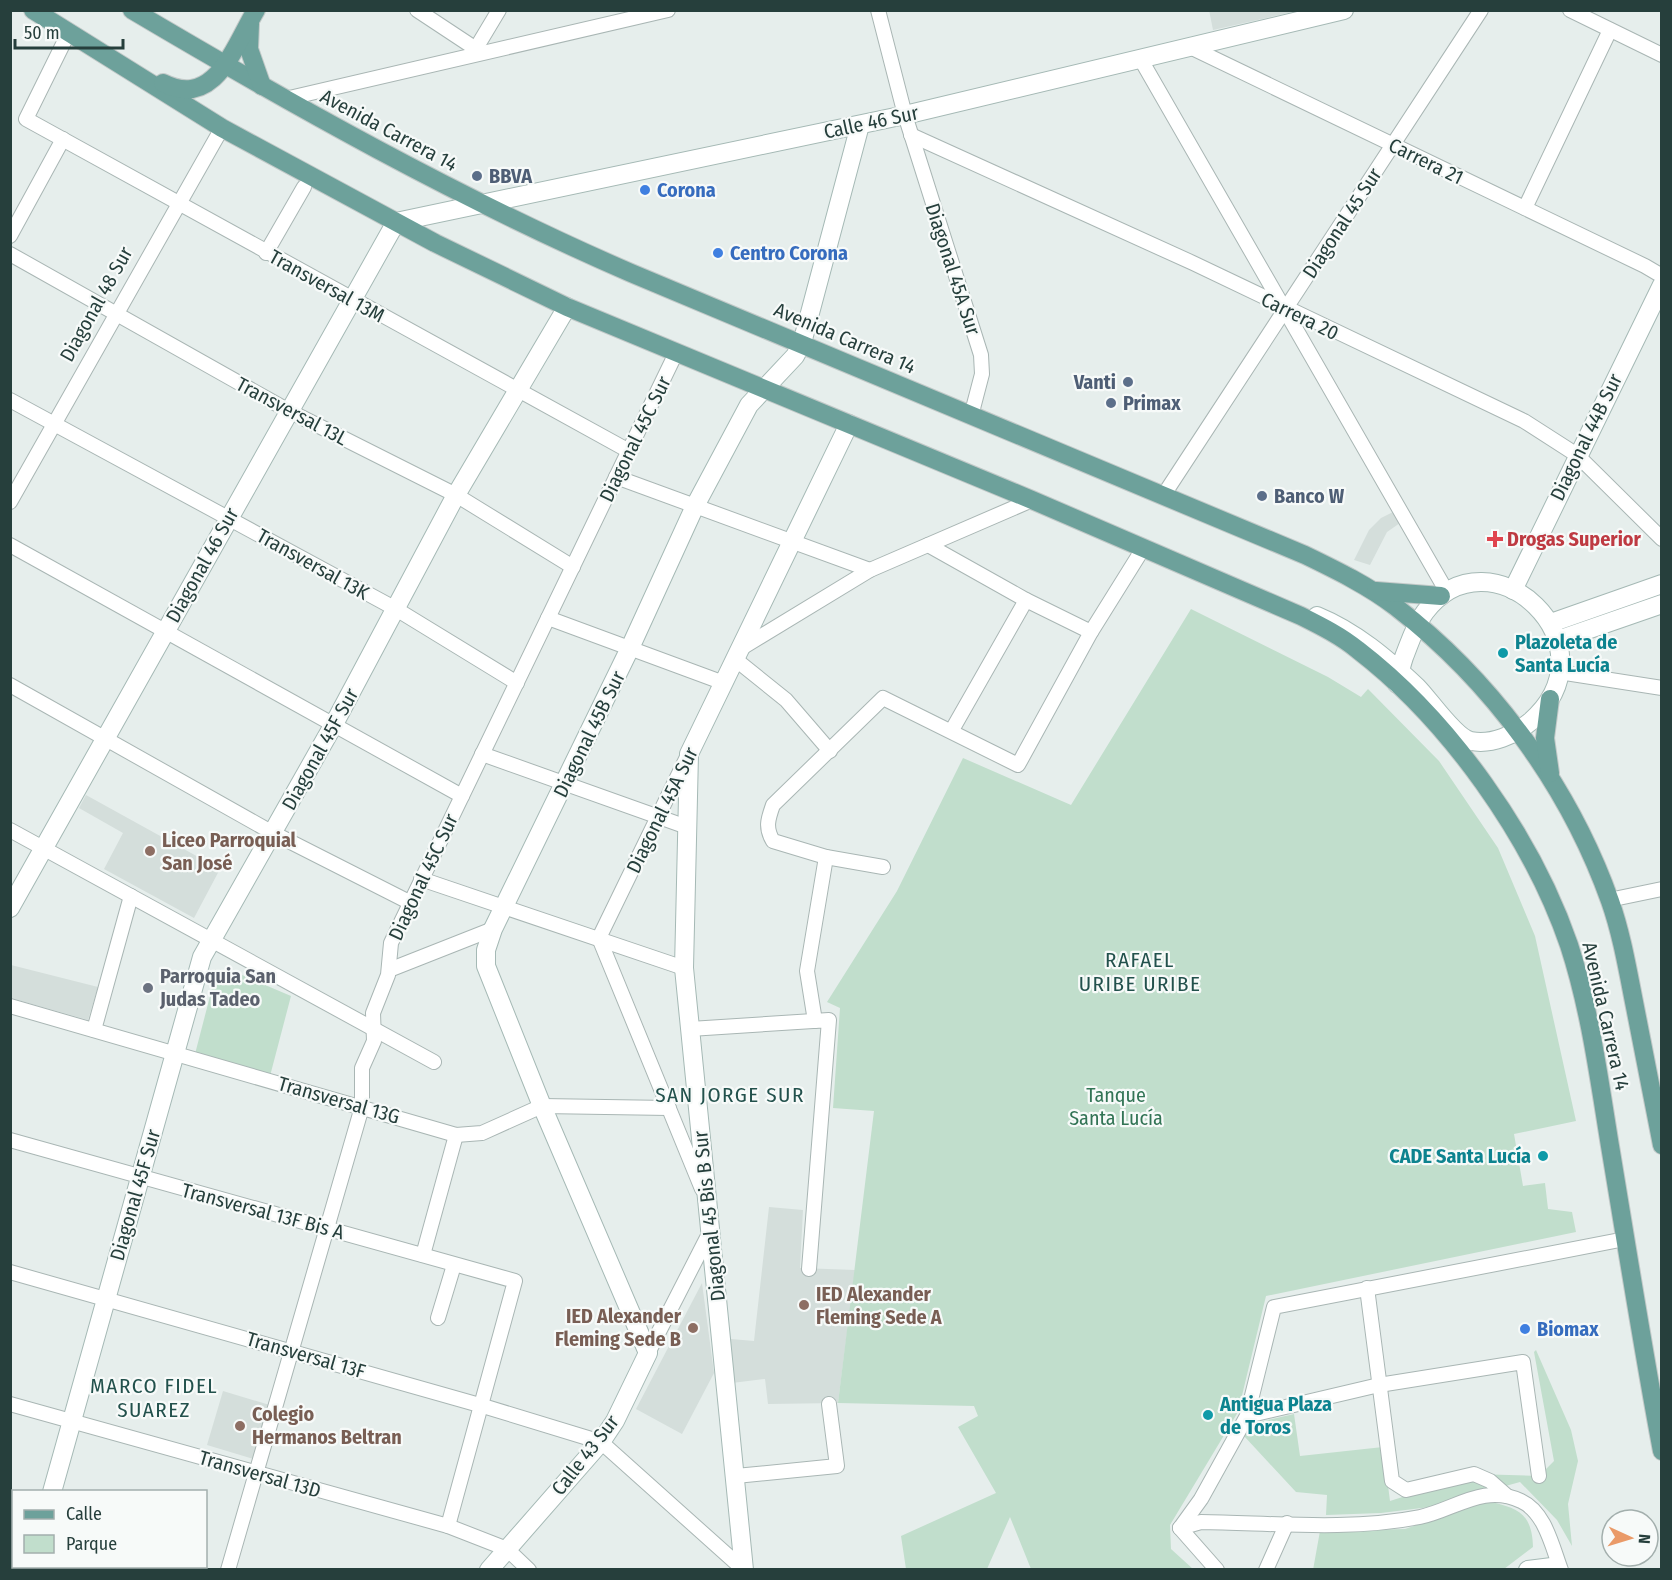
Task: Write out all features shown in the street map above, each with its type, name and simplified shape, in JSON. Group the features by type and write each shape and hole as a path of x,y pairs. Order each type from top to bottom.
{"main road":[{"name":"Avenida Carrera 14","path":"33,10 222,128 396,222 567,307 1032,500 1270,602 1337,635 1398,678 1487,791 1534,866 1560,921 1584,1005 1662,1451"},
{"path":"133,11 159,10"},
{"name":"Avenida Carrera 14","path":"133,11 436,183 480,204 599,260 1305,555 1369,589 1418,624 1459,663 1518,730 1552,783 1590,853 1609,900 1622,944 1659,1111 1662,1145"},
{"path":"69,32 175,88 193,90 207,85 223,64 253,15"},
{"path":"253,15 249,49 262,86"},
{"path":"1369,589 1395,594 1444,594"},
{"path":"1550,699 1545,738 1552,783"}],"street":[{"path":"417,10 474,52"},
{"path":"474,52 499,10"},
{"path":"285,99 474,52 668,10"},
{"path":"878,10 907,124"},
{"name":"Calle 46 Sur","path":"396,222 860,125 907,124 1140,58 1344,10"},
{"name":"Diagonal 45 Sur","path":"1163,496 1481,10"},
{"path":"1570,10 1662,55"},
{"path":"1525,208 1610,30"},
{"name":"Transversal 13M","path":"69,32 26,119 629,451"},
{"name":"Carrera 21","path":"1190,46 1662,276"},
{"path":"1140,58 1286,309 1444,594"},
{"name":"Carrera 20","path":"907,124 1286,309 1524,421 1577,455 1662,539"},
{"name":"Diagonal 45A Sur","path":"907,124 981,355 982,374 971,416"},
{"name":"Diagonal 45B Sur","path":"648,1353 542,1106 486,966 486,950 493,929 630,648 695,506 744,413 763,389 795,356 802,343 860,125"},
{"name":"Diagonal 48 Sur","path":"10,502 222,128"},
{"path":"10,236 63,139"},
{"path":"266,253 304,188"},
{"name":"Diagonal 46 Sur","path":"10,908 396,222"},
{"name":"Transversal 13L","path":"10,254 289,411 456,495 573,567"},
{"name":"Diagonal 44B Sur","path":"1513,590 1662,285"},
{"name":"Diagonal 45F Sur","path":"52,1490 198,971 212,940 334,724 456,495 567,307"},
{"name":"Diagonal 45C Sur","path":"228,1569 362,1107 362,1068 374,1041 372,1028 374,1007 389,970 391,943 676,353"},
{"name":"Transversal 13K","path":"10,400 396,609 517,682"},
{"name":"Diagonal 45A Sur","path":"599,938 849,424"},
{"path":"616,477 870,570"},
{"path":"830,751 786,700 738,654 870,570 1032,500"},
{"path":"10,545 166,629 462,796"},
{"path":"928,545 1026,600 1091,632"},
{"path":"883,867 826,857 783,846 773,841 767,831 768,818 773,805 883,698 952,730 1018,765 1091,632 1144,547"},
{"path":"1398,678 1425,611 1444,594 1480,583 1500,585 1513,590 1535,603 1554,632 1559,672 1550,699 1540,712 1518,730"},
{"path":"1554,632 1662,584"},
{"path":"952,730 1026,600"},
{"path":"1554,632 1662,604"},
{"path":"548,618 724,683"},
{"path":"1559,672 1662,688"},
{"name":"Avenida Carrera 14","path":"1398,678 1465,740 1490,742 1518,730"},
{"path":"10,685 273,832 409,902"},
{"path":"482,754 687,827"},
{"name":"Diagonal 45 Bis B Sur","path":"689,754 684,968 744,1569"},
{"path":"10,830 434,1062"},
{"path":"809,1269 822,1020 807,971 826,857"},
{"path":"421,879 684,968"},
{"path":"1609,900 1662,889"},
{"path":"94,1030 131,896"},
{"path":"389,970 493,929"},
{"path":"599,938 707,1202"},
{"name":"Transversal 13G","path":"10,1006 456,1135 482,1133 542,1106 669,1108"},
{"path":"690,1029 822,1020"},
{"path":"423,1255 456,1135"},
{"name":"Transversal 13F Bis A","path":"10,1140 515,1281 483,1406"},
{"name":"Calle 43 Sur","path":"489,1569 601,1442 615,1421 710,1232"},
{"path":"1180,1528 1201,1498 1247,1416 1274,1308 1292,1302 1625,1239"},
{"path":"438,1318 454,1265"},
{"name":"Transversal 13F","path":"10,1272 483,1406 601,1442"},
{"path":"1367,1288 1392,1481 1406,1490 1474,1474 1483,1476 1508,1496 1521,1500 1533,1509 1542,1521 1561,1569"},
{"path":"1247,1416 1379,1384 1523,1362 1539,1476"},
{"name":"Transversal 13D","path":"10,1404 448,1526 507,1549"},
{"path":"736,1476 837,1466 829,1404"},
{"path":"448,1526 483,1406"},
{"path":"601,1442 744,1569"},
{"path":"1180,1528 1201,1522 1384,1523 1423,1517 1480,1496 1495,1494 1521,1500"},
{"path":"1266,1569 1287,1523"},
{"path":"1180,1528 1217,1569"},
{"path":"507,1549 529,1569"},
{"path":"1528,1569 1555,1569"}],"shaded area":[{"path":"1209,10 1297,10 1297,11 1213,30"},
{"path":"1393,512 1400,523 1387,532 1370,565 1354,560 1369,530 1381,518"},
{"name":"Liceo Parroquial San José","path":"86,795 220,869 194,918 104,869 123,833 79,808"},
{"path":"11,965 98,987 88,1020 11,998"},
{"name":"IED Alexander Fleming Sede A","path":"769,1207 803,1210 800,1268 855,1270 838,1403 768,1404 765,1379 732,1383 731,1339 754,1341"},
{"name":"IED Alexander Fleming Sede B","path":"702,1283 714,1373 682,1434 636,1409"},
{"name":"Colegio Hermanos Beltran","path":"223,1391 273,1406 257,1460 207,1445"}],"green space":[{"name":"Tanque Santa Lucía","path":"1191,609 1328,677 1361,697 1368,689 1439,761 1498,848 1535,936 1576,1121 1514,1134 1523,1186 1545,1183 1548,1209 1572,1212 1576,1232 1266,1296 1238,1412 1170,1525 1171,1549 1193,1569 1031,1569 1010,1517 987,1569 906,1569 901,1536 996,1493 958,1427 978,1416 974,1406 838,1403 874,1111 833,1108 840,1008 827,1002 897,891 963,758 1071,805"},
{"path":"235,972 291,996 270,1076 195,1054 215,977 232,981"},
{"path":"1536,1350 1571,1430 1578,1461 1568,1504 1572,1546 1557,1520 1520,1482 1430,1507 1381,1513 1326,1515 1327,1495 1296,1492 1244,1436 1251,1424 1294,1414 1300,1456 1383,1447 1390,1501 1474,1474 1539,1476 1554,1461 1534,1352"},
{"path":"1487,1501 1515,1510 1526,1519 1530,1526 1533,1547 1504,1569 1313,1570 1320,1531 1405,1529"}],"place":[{"name":"BBVA","path":"477,176"},
{"name":"Corona","path":"645,190"},
{"name":"Centro Corona","path":"718,253"},
{"name":"Vanti","path":"1128,382"},
{"name":"Primax","path":"1111,403"},
{"name":"Banco W","path":"1262,496"},
{"name":"Drogas Superior","path":"1495,539"},
{"name":"Plazoleta de Santa Lucía","path":"1503,653"},
{"name":"Liceo Parroquial San José","path":"150,851"},
{"name":"Parroquia San Judas Tadeo","path":"148,988"},
{"name":"CADE Santa Lucía","path":"1543,1156"},
{"name":"IED Alexander Fleming Sede A","path":"804,1305"},
{"name":"IED Alexander Fleming Sede B","path":"693,1328"},
{"name":"Biomax","path":"1525,1329"},
{"name":"Antigua Plaza de Toros","path":"1208,1415"},
{"name":"Colegio Hermanos Beltran","path":"240,1426"}],"district":[{"name":"RAFAEL URIBE URIBE","path":"1140,972"},
{"name":"SAN JORGE SUR","path":"730,1095"},
{"name":"MARCO FIDEL SUAREZ","path":"154,1398"}]}
